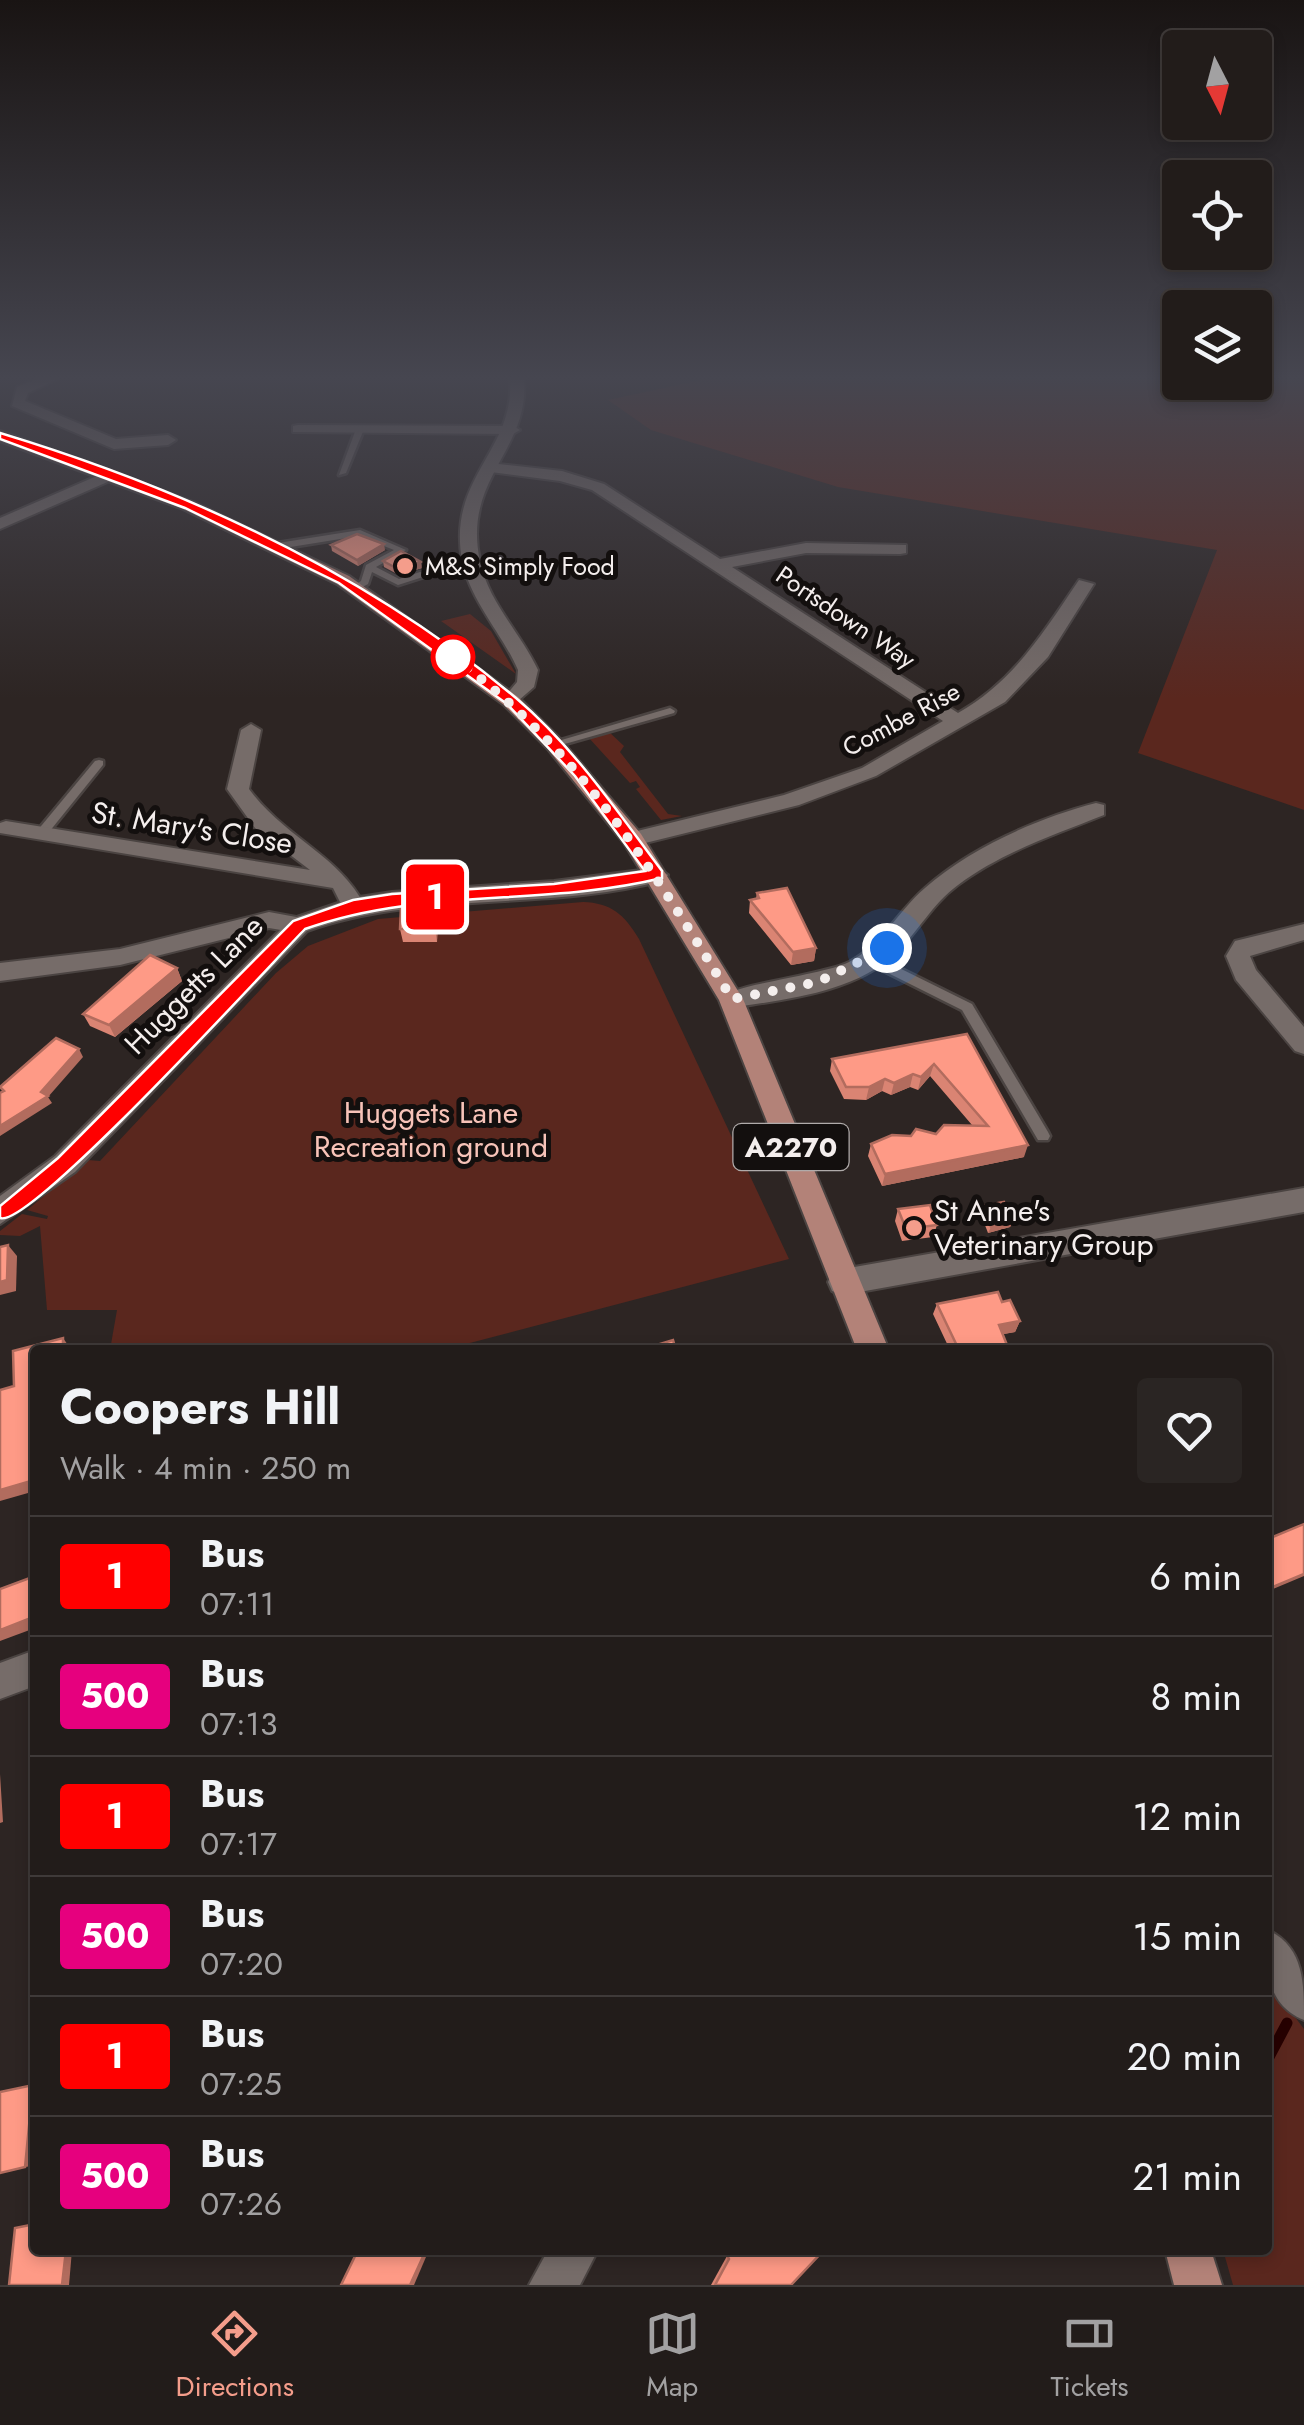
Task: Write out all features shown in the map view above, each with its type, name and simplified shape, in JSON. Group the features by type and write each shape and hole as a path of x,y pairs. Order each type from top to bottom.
{"main road":[{"name":"A2270","path":"131,486 189,506 278,546 361,592 512,702 554,744 633,840 732,999 870,1345"},
{"path":"1189,2255 1198,2285"}],"street":[{"path":"5,517 84,486"},
{"path":"477,486 473,492 471,562 482,592 528,670 527,683 512,702"},
{"name":"Portsdown Way","path":"591,486 720,564 957,721"},
{"path":"720,564 806,548 900,550"},
{"name":"Combe Rise","path":"633,840 724,819 869,772 998,698 1041,653 1086,584"},
{"path":"251,730 238,789 263,823 341,882 353,906"},
{"path":"732,999 818,982 871,959 887,948 932,893 966,870 1096,810"},
{"name":"St. Mary's Close","path":"6,828 341,882"},
{"name":"Huggetts Lane","path":"0,1212 64,1164 299,925 353,906 554,889 656,875"},
{"path":"0,972 120,956 269,920 299,925"},
{"path":"1304,932 1244,947 1238,956 1246,974 1304,1044"},
{"path":"842,1282 1304,1200"},
{"path":"0,1682 30,1670"},
{"path":"1272,1957 1304,2000"},
{"path":"553,2285 572,2255"}],"lane":[{"path":"278,546 333,537 375,536 402,551 370,565 361,592"},
{"path":"333,537 349,544"},
{"path":"312,540 334,550"},
{"path":"370,565 398,582"},
{"path":"361,592 420,575"},
{"path":"554,744 670,711"},
{"path":"41,834 99,763"},
{"path":"871,959 967,1007 1043,1136"}],"green space":[{"path":"834,486 1304,486 1304,810 1138,753 1217,550"},
{"path":"470,614 491,631 516,674 441,621"},
{"path":"608,731 624,746 620,752 668,814 682,816 661,820 636,789 640,787 636,781 630,783 589,738"},
{"name":"Huggets Lane Recreation ground","path":"583,902 616,911 639,939 789,1259 462,1345 111,1345 117,1310 47,1310 40,1226 20,1236 0,1235 0,1231 22,1214 47,1219 48,1216 27,1210 88,1160 100,1161 276,973 308,946 378,919"},
{"path":"1272,1986 1304,2029 1304,2285 1233,2285 1224,2255 1272,2255"}],"building":[{"path":"357,534 384,544 357,560 331,545"},
{"path":"401,551 421,562 398,569 383,561"},
{"path":"787,888 816,948 793,952 750,900 759,898 757,893"},
{"path":"435,906 435,929 400,929 401,908"},
{"path":"150,955 177,968 109,1025 83,1014"},
{"path":"967,1034 1028,1145 885,1174 871,1144 892,1135 911,1136 916,1129 936,1134 944,1125 988,1126 934,1064 921,1077 913,1074 894,1083 885,1079 869,1087 846,1087 832,1059"},
{"path":"56,1038 79,1049 41,1092 48,1096 0,1126 0,1093 4,1091 0,1087"},
{"path":"1004,1202 1013,1221 991,1227 982,1206"},
{"path":"930,1205 937,1225 906,1229 898,1209"},
{"path":"8,1245 7,1280 0,1282 0,1247"},
{"path":"998,1292 1002,1302 1010,1300 1020,1321 999,1325 1007,1345 957,1345 937,1304"},
{"path":"63,1338 63,1345 36,1345"},
{"path":"30,1347 30,1481 0,1490 0,1390 14,1386 13,1351"},
{"path":"1304,1524 1304,1574 1272,1587 1272,1537"},
{"path":"30,1578 30,1618 0,1630 0,1589"},
{"path":"30,2086 25,2167 0,2173 0,2092"},
{"path":"30,2225 30,2255 65,2255 62,2285 9,2285 15,2228"},
{"path":"356,2255 424,2255 410,2285 341,2285"},
{"path":"727,2255 819,2255 791,2285 715,2285 729,2259"}],"waterway":[{"path":"1272,2051 1287,2023"}],"bus line":[{"name":"1","path":"0,1212 64,1164 299,925 353,906 392,900 554,889 656,875 633,840 554,744 512,702 424,635 343,580 262,538 131,486"}],"place":[{"name":"M&S Simply Food","path":"405,566"},
{"name":"St Anne's Veterinary Group","path":"914,1228"}],"route":[{"path":"453,657 512,702 580,773 633,840 732,999 818,982 842,974 887,948"}]}
